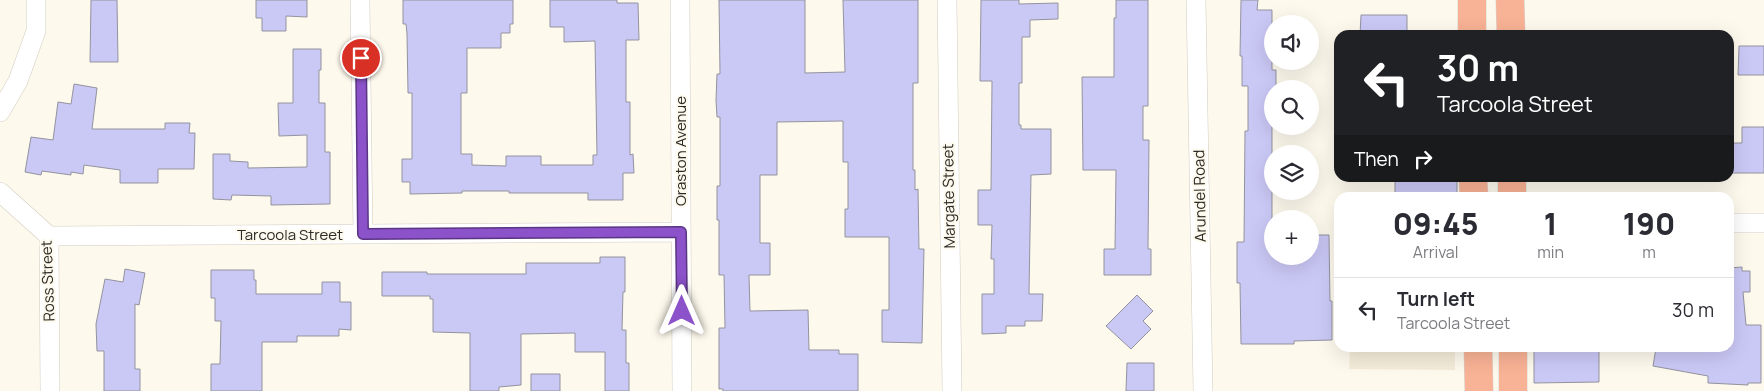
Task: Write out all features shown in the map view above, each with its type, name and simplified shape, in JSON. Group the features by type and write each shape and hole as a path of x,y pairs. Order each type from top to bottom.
{"main road":[{"path":"1472,0 1472,30"},
{"path":"1510,0 1511,30"},
{"path":"1478,352 1479,391"},
{"path":"1513,352 1513,391"}],"street":[{"path":"0,112 18,81 36,31 36,0"},
{"path":"360,0 363,234"},
{"name":"Oraston Avenue","path":"680,0 682,391"},
{"name":"Margate Street","path":"947,0 952,391"},
{"name":"Arundel Road","path":"1196,0 1203,391"},
{"name":"Ross Street","path":"0,192 49,236 50,391"},
{"path":"1734,223 1764,223"},
{"name":"Tarcoola Street","path":"49,236 681,232"}],"shaded area":[{"path":"1350,352 1455,352 1455,370 1349,369"}],"building":[{"path":"91,0 117,0 118,62 90,62"},
{"path":"256,0 307,0 307,17 286,16 286,31 262,31 262,18 256,18"},
{"path":"403,0 513,0 513,24 510,24 510,33 501,33 501,48 467,48 467,93 461,93 461,154 472,154 472,165 506,166 506,156 541,156 541,165 593,165 593,155 597,155 595,41 564,42 564,27 550,27 550,0 617,0 617,3 638,3 639,40 626,40 626,102 630,102 630,155 633,154 634,173 623,173 623,200 588,200 588,193 462,191 462,193 410,194 410,182 402,182 402,159 412,159 412,93 408,93 407,34 406,24 403,24"},
{"path":"719,0 805,0 805,73 845,72 843,0 918,0 918,83 913,83 913,170 915,170 915,190 918,189 919,249 924,249 922,343 882,342 882,310 889,310 889,237 845,237 845,209 848,209 848,162 843,162 843,121 777,122 777,175 760,175 760,243 770,243 770,275 749,275 750,311 808,310 809,350 839,350 839,354 858,354 858,391 723,391 723,389 719,389 719,328 725,328 724,275 719,275 719,220 717,220 717,186 720,186 720,117 717,117 716,100 717,74 720,74"},
{"path":"981,0 1019,0 1019,4 1058,3 1058,19 1030,20 1030,37 1022,37 1022,83 1019,83 1019,125 1021,125 1021,129 1051,129 1051,174 1031,175 1029,294 1043,294 1042,321 1025,321 1025,326 1006,326 1006,333 982,334 982,294 994,294 994,259 991,259 992,225 978,225 978,190 991,190 992,81 980,81"},
{"path":"1116,0 1148,0 1148,106 1143,106 1143,140 1149,140 1148,249 1151,249 1151,275 1104,275 1104,249 1115,249 1116,170 1083,170 1082,77 1114,77 1114,18 1116,18"},
{"path":"1241,0 1258,0 1257,10 1272,10 1272,15 1264,15 1264,70 1276,70 1276,80 1264,80 1264,135 1272,135 1272,145 1264,145 1264,200 1272,200 1272,210 1264,210 1264,265 1319,265 1319,235 1329,235 1332,340 1294,341 1294,344 1241,344 1240,283 1237,283 1237,242 1244,242 1245,131 1248,131 1248,86 1242,86 1242,56 1240,56"},
{"path":"1361,15 1407,15 1407,30 1360,30"},
{"path":"1739,46 1764,46 1764,75 1738,75"},
{"path":"293,49 321,49 319,103 325,103 325,152 330,152 330,204 271,205 271,196 232,195 231,200 213,199 213,154 230,154 230,161 248,162 248,168 307,167 307,135 279,136 278,103 293,103"},
{"path":"74,84 97,88 92,129 165,129 165,123 190,123 189,133 195,133 194,169 158,169 158,183 120,183 120,170 84,165 83,174 71,172 71,175 42,171 41,175 25,172 31,137 53,140 58,102 71,104"},
{"path":"1742,127 1764,127 1764,173 1734,173 1734,143 1742,143"},
{"path":"1395,182 1457,182 1457,192 1395,192"},
{"path":"600,257 625,257 622,330 626,330 626,363 629,363 629,391 605,391 605,352 575,352 575,333 521,334 521,385 499,387 499,391 470,391 470,333 433,332 433,299 430,299 430,296 382,296 382,272 526,274 526,263 600,263"},
{"path":"1742,267 1742,271 1750,271 1750,292 1743,292 1746,325 1761,325 1761,383 1748,383 1748,385 1708,383 1708,376 1653,366 1655,352 1734,352 1734,268"},
{"path":"125,269 145,273 139,305 135,304 135,369 140,369 140,391 104,391 104,351 97,351 96,324 105,279 123,282"},
{"path":"211,270 254,270 256,294 322,294 322,282 340,282 340,302 351,302 351,330 339,329 339,336 297,336 297,342 262,342 262,391 211,391 211,364 220,364 221,321 215,321 215,298 211,298"},
{"path":"1137,295 1153,311 1143,321 1151,329 1131,349 1106,326"},
{"path":"1534,352 1599,352 1599,382 1534,383"},
{"path":"1127,363 1154,363 1154,391 1126,391"},
{"path":"531,374 560,374 560,391 531,391"}],"route":[{"path":"361,58 363,234 681,232 682,311"}]}
